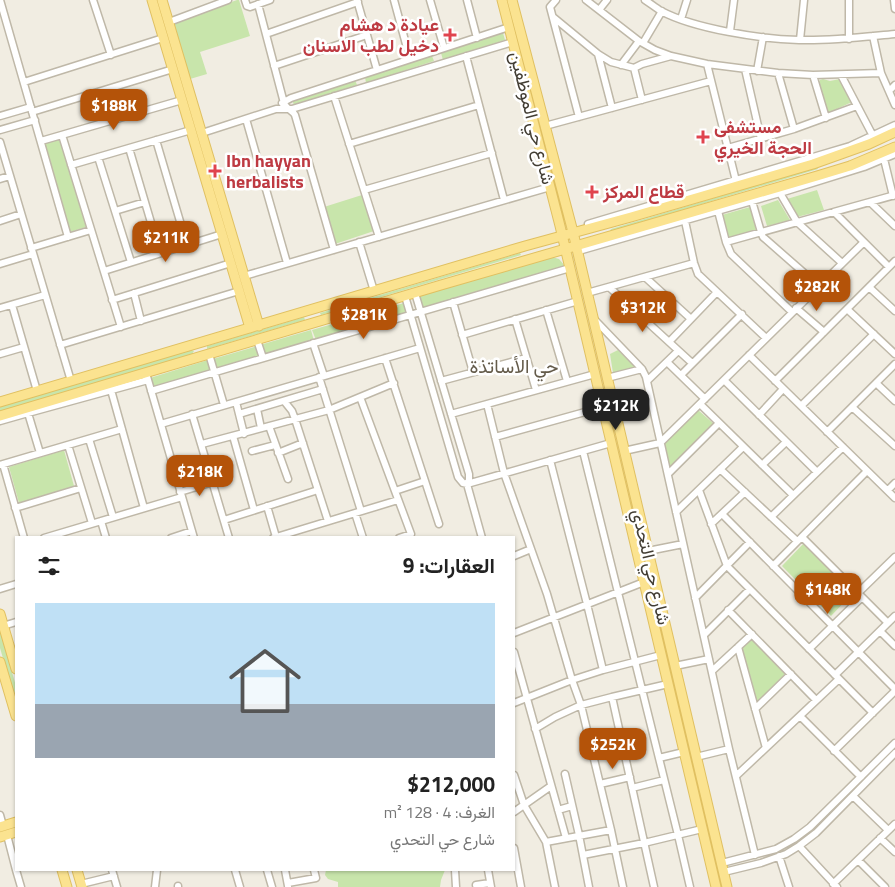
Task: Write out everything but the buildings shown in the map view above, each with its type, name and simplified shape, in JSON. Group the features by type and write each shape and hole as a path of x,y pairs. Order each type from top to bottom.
{"main road":[{"path":"152,0 163,38 173,54"},
{"path":"162,0 168,22 182,100 219,208"},
{"name":"شارع حي الموظفين","path":"502,0 566,250"},
{"name":"شارع حي الموظفين","path":"512,0 576,246"},
{"path":"175,66 202,133 222,219 244,276 254,327"},
{"path":"526,92 532,92 535,89"},
{"path":"529,104 536,100 538,102"},
{"path":"0,402 572,232 613,222 630,215 773,172 813,164 895,132"},
{"path":"0,417 147,376 208,354 576,246 779,190 881,154 895,147"},
{"path":"542,158 549,158 552,154"},
{"path":"832,158 830,164 836,170"},
{"path":"813,164 818,168 817,176"},
{"path":"546,170 549,166 556,167"},
{"path":"222,219 222,234 239,291 249,308"},
{"path":"613,222 609,226 612,234 640,234"},
{"path":"525,246 530,247 532,250 533,255 529,260"},
{"name":"شارع حي التحدي","path":"576,246 727,887"},
{"name":"شارع حي التحدي","path":"566,250 716,887"},
{"path":"549,254 562,257 568,262 570,268"},
{"path":"576,291 576,287 580,285 584,286 586,291"},
{"path":"314,309 313,316 318,322"},
{"path":"304,312 308,318 307,325"},
{"path":"203,342 203,350 208,354"},
{"path":"191,346 196,352 195,358"},
{"path":"605,418 612,420 615,414"},
{"path":"609,433 609,428 613,426 616,426 619,430"},
{"path":"622,486 629,488 632,482"},
{"path":"626,506 631,502 634,502 636,505"},
{"path":"0,614 15,665"},
{"path":"0,662 4,686 15,714"},
{"path":"2,831 15,823"},
{"path":"2,831 15,832"},
{"path":"62,871 67,887"},
{"path":"77,871 81,886"}],"street":[{"path":"94,0 111,55"},
{"path":"168,22 228,0"},
{"path":"245,0 246,5 249,7 270,0"},
{"path":"394,0 410,59"},
{"path":"430,0 444,48"},
{"path":"467,0 477,38"},
{"path":"556,0 550,7 579,116"},
{"path":"586,0 641,42 671,56 707,64 778,73 813,75 881,73"},
{"path":"599,10 607,0"},
{"path":"645,0 662,11 700,25 763,37 800,40 895,34"},
{"path":"681,19 686,0"},
{"path":"730,32 734,0"},
{"path":"800,40 804,0"},
{"path":"849,0 849,38"},
{"path":"894,0 895,9"},
{"path":"266,34 358,1 377,70"},
{"path":"1,4 68,237"},
{"path":"258,4 284,102 286,107 295,116 334,250"},
{"path":"620,65 641,42 662,11"},
{"path":"553,17 598,54 620,65 634,68 671,56"},
{"path":"276,109 291,98 509,28"},
{"path":"274,66 367,35"},
{"path":"873,36 881,73 895,105"},
{"path":"758,71 763,37"},
{"path":"24,82 163,38"},
{"path":"202,133 276,109 288,109 334,96 513,42"},
{"path":"435,51 439,64"},
{"path":"598,54 612,108"},
{"path":"466,56 504,200"},
{"path":"707,64 736,181"},
{"path":"0,116 32,110 114,87 175,66"},
{"path":"634,68 642,100"},
{"path":"745,69 761,139"},
{"path":"778,73 794,130"},
{"path":"813,75 826,118"},
{"path":"841,75 873,136"},
{"path":"359,76 363,87"},
{"path":"545,126 711,81"},
{"path":"888,91 895,85"},
{"path":"114,87 123,117"},
{"path":"334,96 379,237"},
{"path":"41,141 182,100"},
{"path":"349,144 479,105"},
{"path":"728,148 794,130 857,106"},
{"path":"246,119 287,263"},
{"path":"0,130 35,120"},
{"path":"570,222 572,226 579,227 630,215 736,181 773,172 850,146 895,124"},
{"path":"71,165 191,130"},
{"path":"62,135 121,327"},
{"path":"156,140 187,245"},
{"path":"0,142 71,381"},
{"path":"129,148 160,254"},
{"path":"364,190 492,153"},
{"path":"578,256 582,250 752,201 779,190 864,167 895,154"},
{"path":"98,157 131,262"},
{"path":"726,242 894,196 884,159"},
{"path":"0,179 10,176"},
{"path":"244,276 550,187"},
{"path":"779,190 797,222 842,263"},
{"path":"752,201 764,238 818,286"},
{"path":"115,211 145,202"},
{"path":"870,202 895,226"},
{"path":"718,211 726,242 733,256 794,310 824,332"},
{"path":"834,212 889,267"},
{"path":"0,221 21,214"},
{"path":"685,221 694,263 700,276 766,338"},
{"path":"0,264 91,230"},
{"path":"104,271 222,234"},
{"path":"359,242 374,291"},
{"path":"624,452 660,443 864,242"},
{"path":"775,381 895,261"},
{"path":"112,300 231,263"},
{"path":"586,291 609,287 694,263"},
{"path":"151,391 570,268"},
{"path":"646,277 691,319"},
{"path":"609,287 692,364"},
{"path":"869,287 895,310"},
{"path":"60,345 239,291"},
{"path":"669,342 717,292"},
{"path":"134,293 142,320"},
{"path":"415,293 469,474 467,484 481,536"},
{"path":"0,308 45,295"},
{"path":"405,296 458,477 462,483 467,484 611,443"},
{"path":"462,335 578,301"},
{"path":"453,302 473,372"},
{"path":"12,305 37,391"},
{"path":"848,308 895,354"},
{"path":"546,310 567,381"},
{"path":"680,375 742,314"},
{"path":"593,318 642,369 647,382 755,855"},
{"path":"515,319 536,390"},
{"path":"801,406 874,334"},
{"path":"257,340 263,358"},
{"path":"313,344 322,377 323,389 358,512 363,536"},
{"path":"0,354 24,347"},
{"path":"161,424 420,348"},
{"path":"647,382 678,351"},
{"path":"208,354 224,405"},
{"path":"749,355 895,498"},
{"path":"385,358 439,524"},
{"path":"441,381 526,358"},
{"path":"667,362 705,398"},
{"path":"827,432 895,364"},
{"path":"607,378 642,369"},
{"path":"451,414 595,374"},
{"path":"0,417 28,413 112,390 147,376 193,534"},
{"path":"724,380 816,472"},
{"path":"202,444 330,410 394,383"},
{"path":"876,383 895,401"},
{"path":"239,414 323,389"},
{"path":"759,415 783,389"},
{"path":"112,390 144,508"},
{"path":"360,396 411,534 405,536"},
{"path":"284,400 295,419 328,521"},
{"path":"236,402 244,434"},
{"path":"487,404 504,474 554,617 581,705 616,848 623,887"},
{"path":"700,404 793,496"},
{"path":"495,437 603,407"},
{"path":"852,407 895,446"},
{"path":"257,408 261,428"},
{"path":"28,413 40,453"},
{"path":"192,414 228,536"},
{"path":"668,474 719,423"},
{"path":"269,426 288,479"},
{"path":"23,536 1,464 122,429"},
{"path":"233,436 254,510"},
{"path":"89,439 112,518"},
{"path":"762,465 786,442"},
{"path":"278,453 303,443"},
{"path":"68,445 92,524"},
{"path":"252,452 275,445"},
{"path":"676,512 743,446"},
{"path":"771,517 843,447"},
{"path":"583,451 690,887"},
{"path":"550,460 603,670"},
{"path":"720,469 771,517 799,539 888,623"},
{"path":"773,566 867,471"},
{"path":"395,491 425,481"},
{"path":"51,536 144,508 213,482"},
{"path":"888,490 895,483"},
{"path":"15,508 81,488"},
{"path":"224,520 318,490"},
{"path":"699,490 727,566 873,713"},
{"path":"712,524 744,492"},
{"path":"278,536 398,500"},
{"path":"267,506 275,536"},
{"path":"722,514 895,690 834,751"},
{"path":"101,521 105,536"},
{"path":"696,598 750,542"},
{"path":"648,551 683,544"},
{"path":"515,556 531,549"},
{"path":"809,648 832,626 895,557"},
{"path":"515,633 644,582"},
{"path":"0,589 15,584"},
{"path":"704,635 750,589"},
{"path":"728,610 816,700"},
{"path":"736,776 816,700 858,652 895,616"},
{"path":"4,626 15,622"},
{"path":"880,631 895,646"},
{"path":"712,671 752,634"},
{"path":"738,647 766,748"},
{"path":"515,703 572,680 661,655"},
{"path":"515,656 566,838"},
{"path":"675,666 709,659"},
{"path":"756,709 791,674"},
{"path":"535,729 581,705 668,684"},
{"path":"612,697 654,887"},
{"path":"800,716 834,751 866,776"},
{"path":"723,867 741,858 776,849 802,833 876,767 895,743"},
{"path":"696,757 730,749"},
{"path":"659,758 684,752"},
{"path":"876,767 894,757"},
{"path":"565,774 589,887"},
{"path":"723,867 743,867 779,856 799,846 816,833 853,796 866,776"},
{"path":"600,784 630,777"},
{"path":"515,778 524,804 546,842 555,887"},
{"path":"632,788 664,780"},
{"path":"515,811 551,786"},
{"path":"853,796 888,830"},
{"path":"558,810 572,806"},
{"path":"0,815 2,831 15,867"},
{"path":"799,846 835,885 895,824"},
{"path":"583,855 702,829"},
{"path":"546,842 611,830"},
{"path":"880,838 895,852"},
{"path":"515,854 521,887"},
{"path":"779,856 789,887"},
{"path":"741,858 739,861 743,867"},
{"path":"858,860 885,887"},
{"path":"16,871 21,887"},
{"path":"155,887 157,871"},
{"path":"235,871 240,887"},
{"path":"267,871 272,887"},
{"path":"284,871 288,885 316,878 314,871"},
{"path":"455,871 456,887"},
{"path":"476,885 490,885 488,871"},
{"path":"81,886 113,873 117,887"}],"green space":[{"path":"239,0 250,36 200,52 207,74 190,79 174,23"},
{"path":"503,33 505,40 443,60 441,53"},
{"path":"432,56 434,61 366,83 365,77"},
{"path":"823,79 830,81 840,79 852,102 828,113 819,82"},
{"path":"355,80 357,85 294,105 292,100"},
{"path":"59,137 86,227 70,232 43,142"},
{"path":"817,167 818,169 610,231 611,229"},
{"path":"817,190 824,210 797,217 787,199"},
{"path":"362,195 374,231 335,244 324,207"},
{"path":"778,200 790,220 767,226 761,206"},
{"path":"750,207 756,230 728,238 722,215"},
{"path":"520,253 521,255 321,315 320,313"},
{"path":"552,257 559,259 565,266 423,308 419,295"},
{"path":"404,303 407,313 316,340 312,330"},
{"path":"304,317 305,320 207,349 207,346"},
{"path":"311,330 314,341 263,356 260,345"},
{"path":"258,346 261,356 216,370 213,359"},
{"path":"191,350 194,351 192,354 0,411 0,407"},
{"path":"618,350 635,367 613,373 610,354"},
{"path":"208,360 211,370 153,388 150,378"},
{"path":"698,410 714,424 669,468 664,444"},
{"path":"64,450 74,486 19,503 9,467"},
{"path":"804,543 853,593 831,616 782,566"},
{"path":"0,631 15,683 15,700 0,648"},
{"path":"752,639 785,674 757,702 742,648"},
{"path":"326,871 445,871 440,887 338,887 338,882 328,879 325,875"}],"place":[{"name":"عيادة د هشام دخيل لطب الاسنان","path":"450,35"},
{"name":"مستشفى الحجة الخيري","path":"703,137"},
{"name":"Ibn hayyan herbalists","path":"215,171"},
{"name":"قطاع المركز","path":"592,192"}],"district":[{"name":"حي الأساتذة","path":"514,366"}]}
